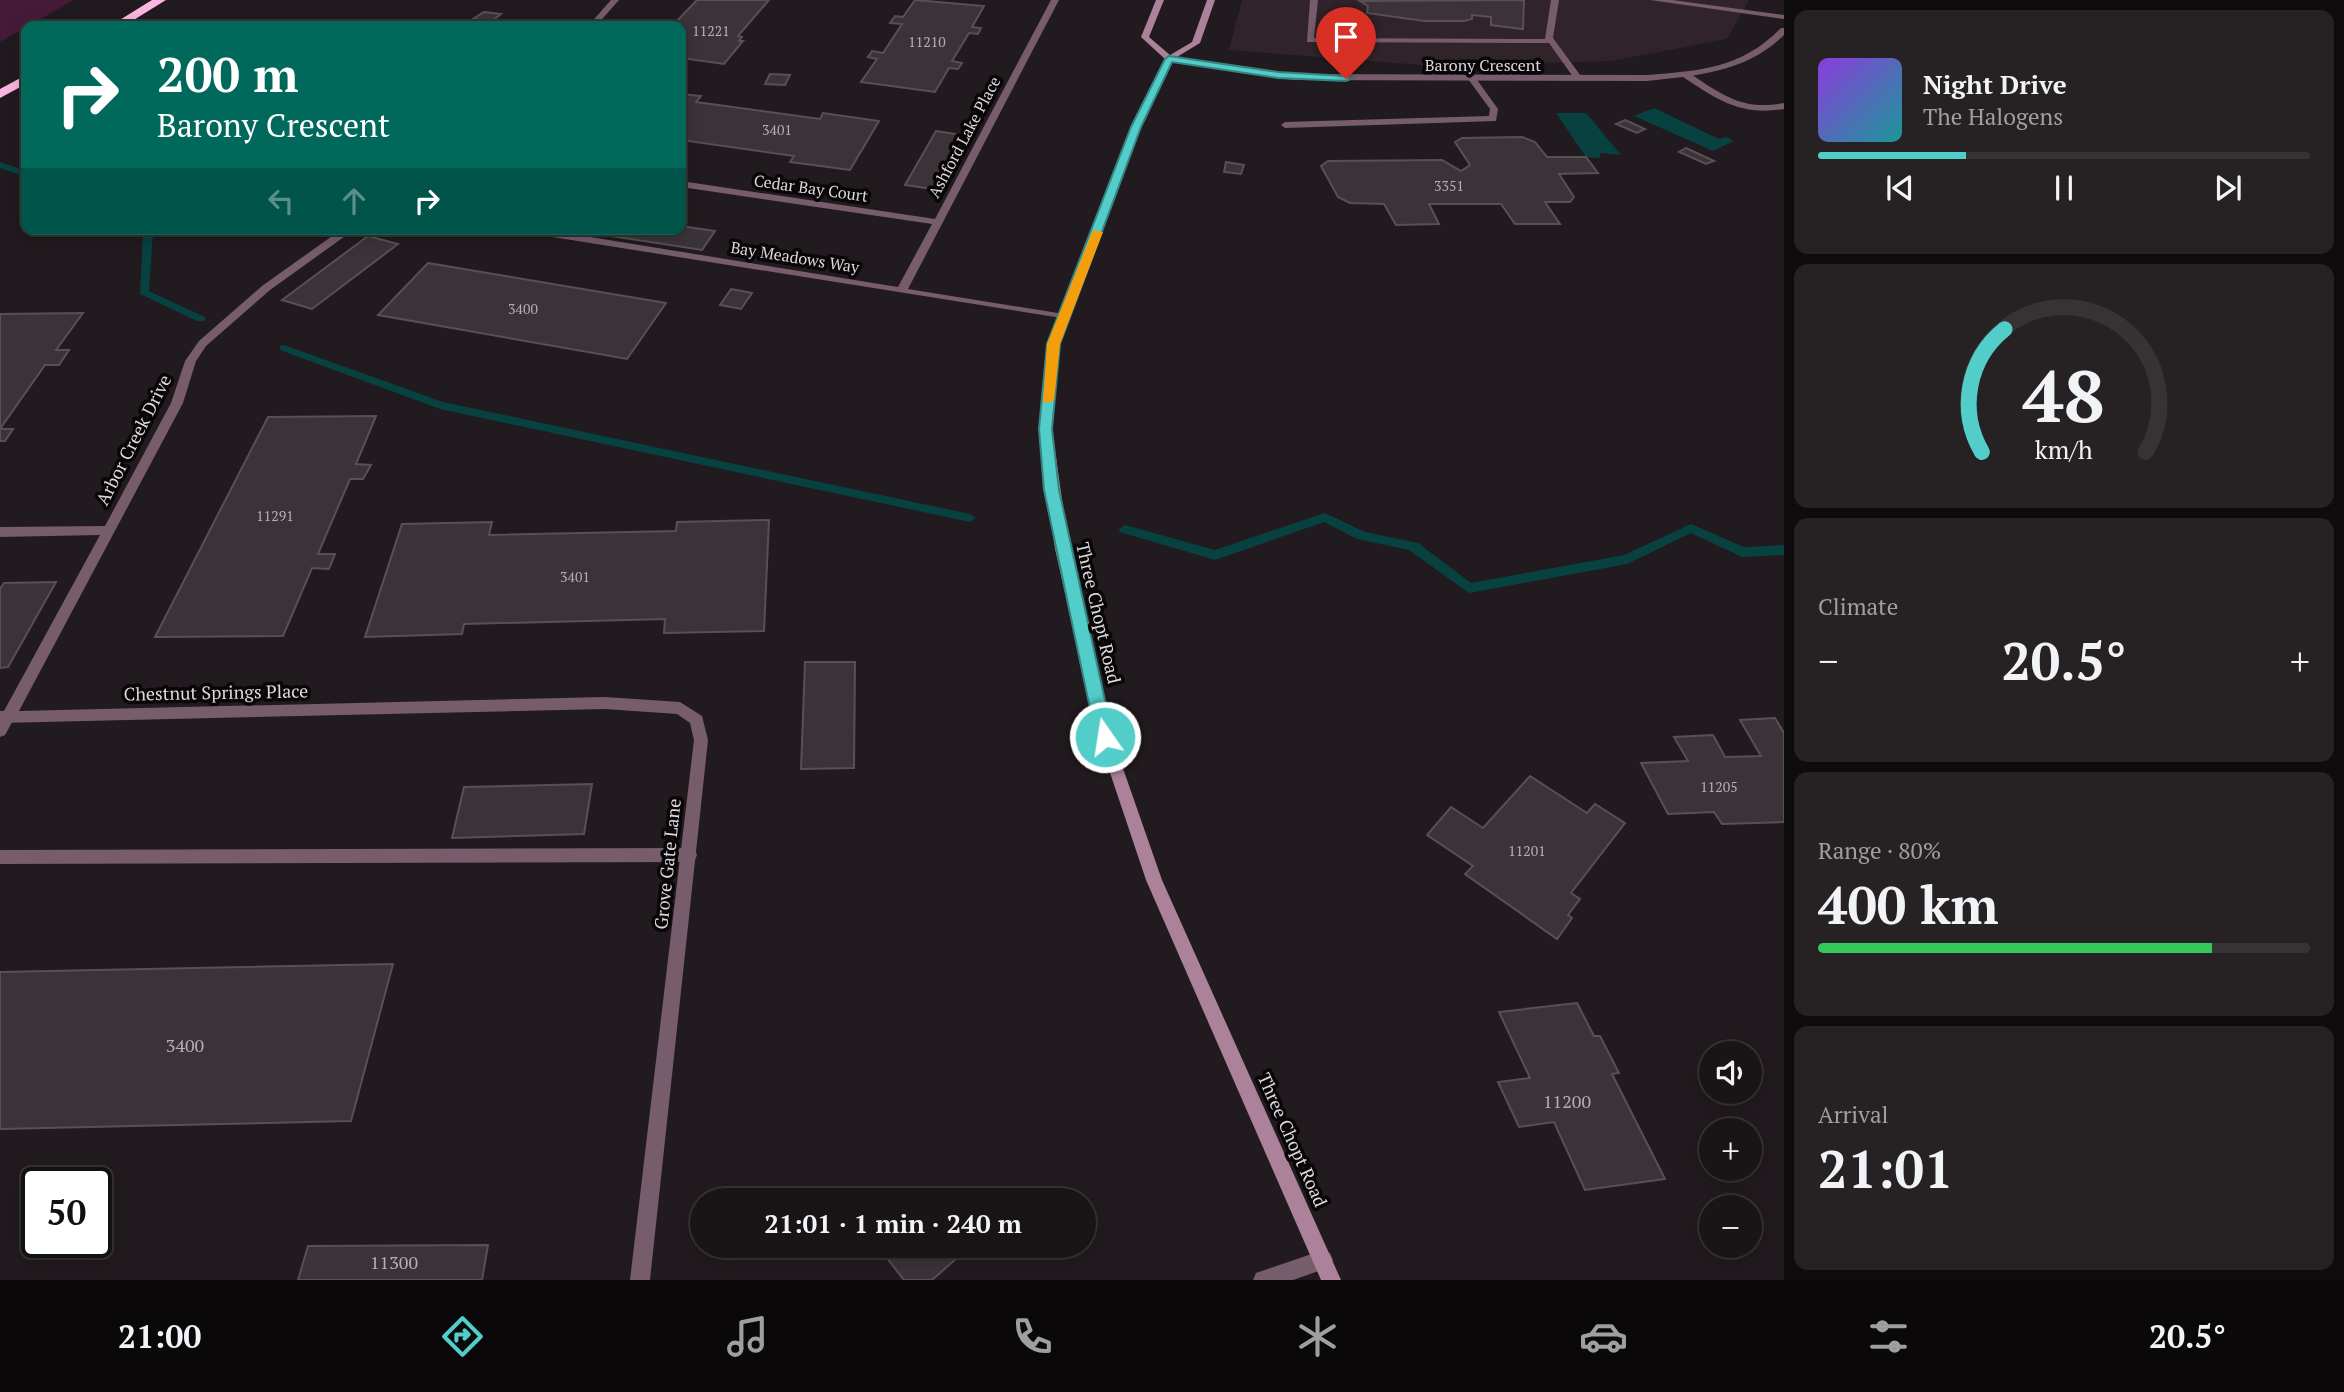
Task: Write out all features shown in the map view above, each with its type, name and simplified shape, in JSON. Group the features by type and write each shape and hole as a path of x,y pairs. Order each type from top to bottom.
{"highway":[{"path":"124,21 160,0"},
{"path":"0,94 21,82"}],"main road":[{"path":"1160,0 1145,37 1169,59"},
{"name":"Three Chopt Road","path":"1211,0 1196,43 1169,59 1136,127 1054,344 1045,429 1062,549 1105,737 1154,880 1331,1280"}],"street":[{"path":"596,21 615,0"},
{"name":"Ashford Lake Place","path":"902,290 1055,0"},
{"path":"1314,0 1310,40 1552,41"},
{"path":"1555,0 1549,38 1579,79"},
{"path":"1654,0 1784,17"},
{"name":"Barony Crescent","path":"1169,59 1293,77 1579,79 1686,75 1743,62 1760,53 1784,30"},
{"path":"1686,75 1734,106 1754,111 1784,106"},
{"path":"1285,125 1493,119 1494,109 1472,79"},
{"name":"Cedar Bay Court","path":"686,185 936,222"},
{"name":"Arbor Creek Drive","path":"0,731 4,717 177,403 193,355 209,337 301,260 341,235"},
{"name":"Bay Meadows Way","path":"558,235 1064,317"},
{"path":"0,532 108,530"},
{"name":"Grove Gate Lane","path":"433,707 605,703 680,708 697,720 701,740 640,1280"},
{"name":"Chestnut Springs Place","path":"4,717 433,707"},
{"path":"0,857 689,855"},
{"path":"1263,1280 1323,1260"}],"shaded area":[{"path":"0,0 74,0 37,21 21,21 21,30 0,42"},
{"path":"1242,0 1749,0 1727,39 1611,61 1434,66 1229,50"}],"water":[{"path":"1654,108 1719,139 1726,137 1734,141 1713,151 1634,116"},
{"path":"1556,113 1586,113 1621,155 1600,153 1600,158 1586,157"}],"building":[{"path":"697,0 769,0 738,36 742,37 739,41 743,41 724,64 686,59 686,21 677,21"},
{"path":"915,0 984,6 972,27 981,28 978,34 969,33 952,61 962,63 958,69 949,68 935,92 861,82 877,59 868,57 872,51 883,53 902,24 890,23 895,16 903,17"},
{"path":"1524,0 1523,29 1491,25 1491,17 1472,15 1472,19 1464,21 1424,21 1367,13 1368,6 1360,1"},
{"path":"484,12 501,14 492,21 473,19"},
{"path":"770,74 790,75 785,85 765,84"},
{"path":"686,94 701,96 696,102 820,119 823,113 879,121 850,170 790,162 794,156 686,141"},
{"path":"1625,120 1645,129 1637,133 1616,124"},
{"path":"936,131 968,136 939,190 905,185"},
{"path":"1522,137 1535,142 1547,157 1586,157 1598,173 1559,174 1574,197 1570,202 1545,202 1560,224 1515,224 1501,204 1429,204 1439,224 1396,225 1384,204 1350,203 1338,197 1321,166 1328,161 1442,160 1461,171 1470,165 1455,142 1462,138"},
{"path":"1686,148 1714,161 1706,164 1679,152"},
{"path":"1226,162 1244,165 1241,174 1224,172"},
{"path":"686,227 715,231 702,250 605,235 686,235"},
{"path":"368,236 398,244 312,309 282,300"},
{"path":"428,263 666,303 627,359 378,315"},
{"path":"731,289 752,293 741,309 720,305"},
{"path":"83,313 56,350 69,350 59,365 45,365 0,429 0,314"},
{"path":"376,416 356,464 371,465 363,479 350,479 318,554 335,554 329,569 312,568 283,636 155,637 268,417"},
{"path":"0,429 13,429 5,441 0,441"},
{"path":"769,520 764,631 664,633 665,619 464,624 462,634 365,637 402,524 492,522 489,535 676,531 677,522"},
{"path":"56,582 8,667 0,668 0,589 4,583"},
{"path":"805,662 855,662 854,768 801,769"},
{"path":"1775,718 1784,733 1784,822 1722,824 1714,812 1668,814 1641,763 1688,761 1674,737 1713,735 1725,757 1761,756 1740,720"},
{"path":"1530,776 1587,813 1595,804 1625,823 1571,893 1580,899 1568,915 1572,918 1557,939 1465,874 1473,866 1427,835 1451,807 1483,828"},
{"path":"592,784 584,834 452,838 464,787"},
{"path":"393,964 351,1121 0,1129 0,972"},
{"path":"1577,1003 1594,1036 1600,1036 1619,1073 1612,1074 1665,1179 1585,1190 1554,1122 1519,1127 1498,1082 1530,1078 1499,1012"},
{"path":"488,1245 482,1280 298,1280 308,1246"},
{"path":"887,1258 957,1258 932,1280 904,1280"}],"waterway":[{"path":"0,165 21,172"},
{"path":"148,235 144,292 201,319"},
{"path":"284,348 440,405 970,518"},
{"path":"1125,529 1215,555 1325,517 1362,536 1413,546 1469,588 1627,559 1691,528 1742,552 1784,550"}],"slow traffic":[{"path":"1048,401 1054,344 1097,232"}],"route":[{"path":"1105,737 1077,619 1052,490 1045,429 1054,344 1136,127 1169,59 1293,77 1346,79"}]}
